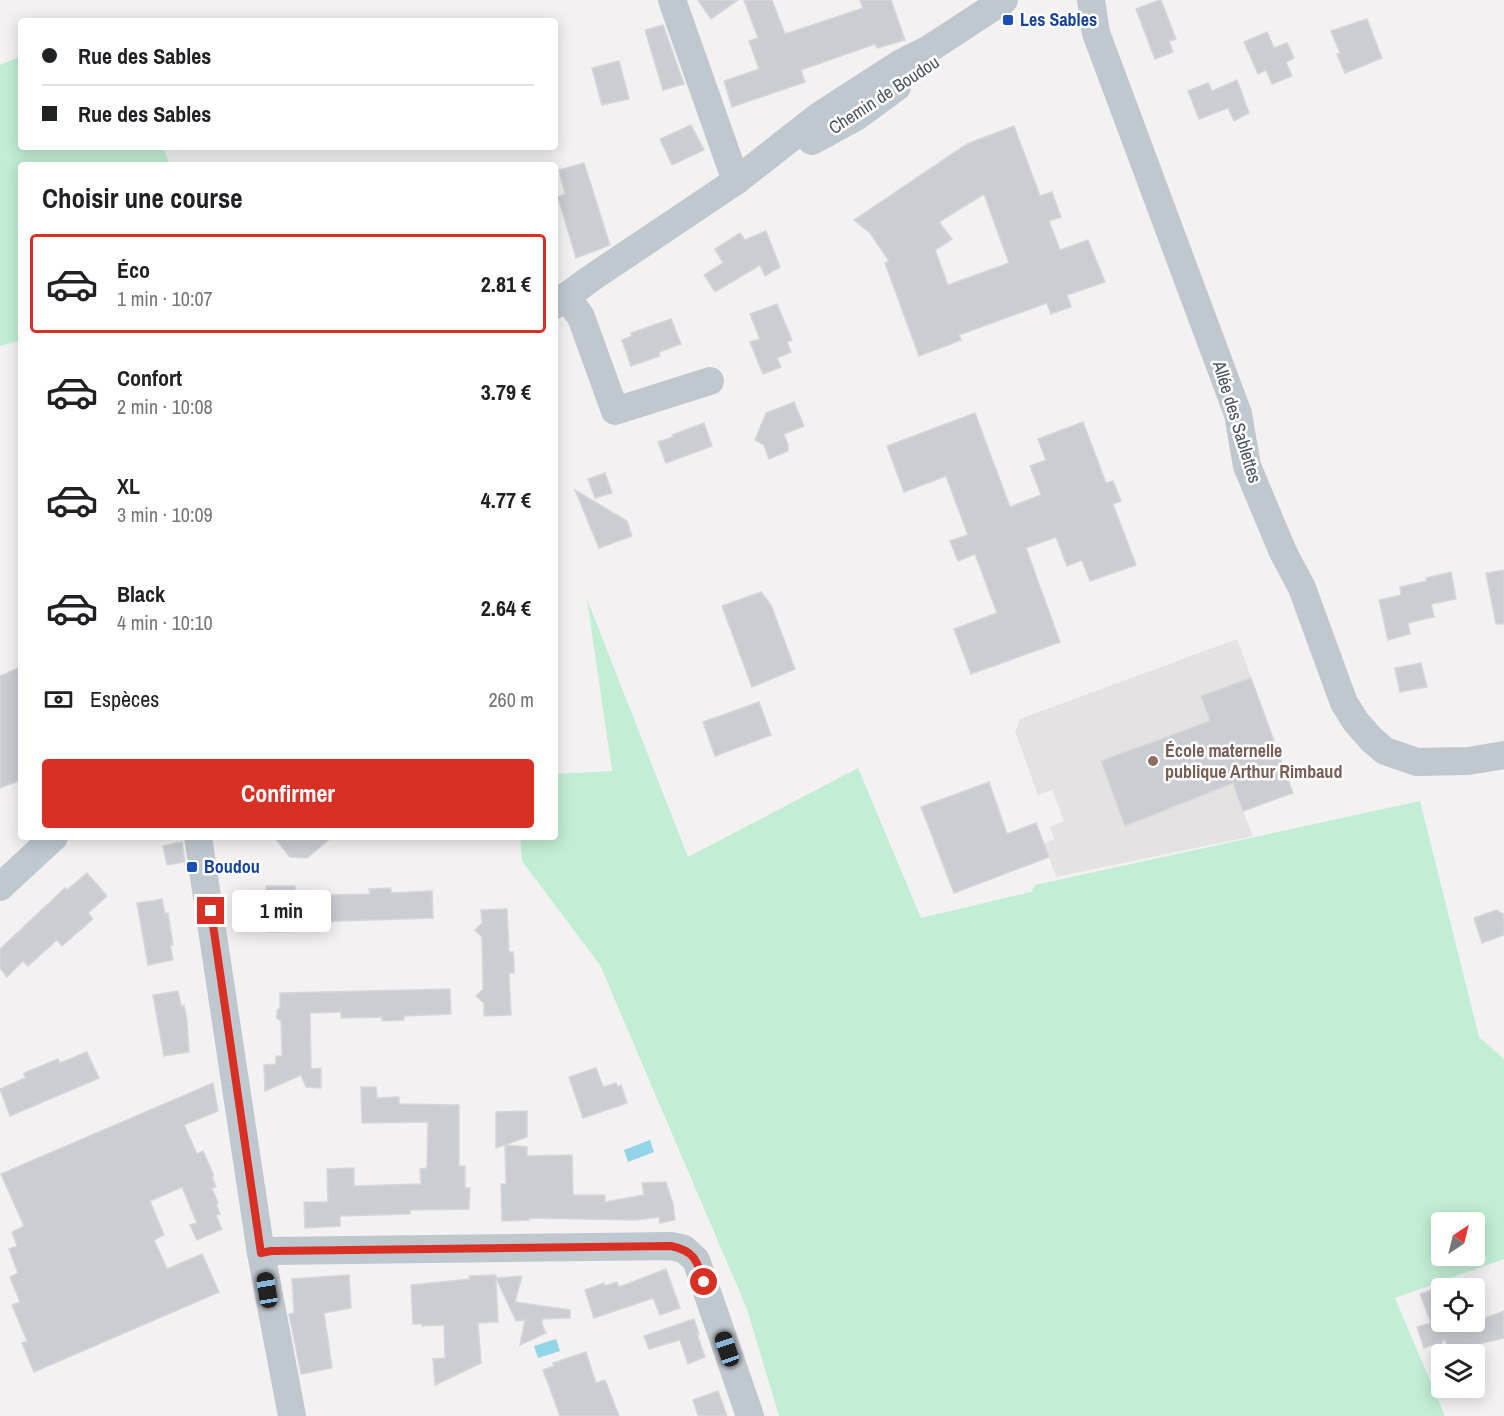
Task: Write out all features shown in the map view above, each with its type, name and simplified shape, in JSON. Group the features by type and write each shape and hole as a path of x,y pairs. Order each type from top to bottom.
{"street":[{"path":"672,0 736,181"},
{"name":"Chemin de Boudou","path":"561,300 736,181 819,116 901,63 928,50 1004,0"},
{"name":"Chemin de Boudou","path":"736,181 856,117 1026,0"},
{"name":"Allée des Sablettes","path":"1069,0 1085,16 1096,33"},
{"name":"Allée des Sablettes","path":"1091,0 1096,33 1238,414 1247,466 1282,552 1302,588 1344,702 1372,740 1384,751 1418,762 1468,760 1504,755"},
{"path":"561,300 582,317 615,411 710,381"},
{"path":"0,887 51,840"},
{"path":"198,840 261,1253 292,1416"},
{"path":"261,1253 271,1251 671,1246 684,1248 696,1260 750,1416"}],"shaded area":[{"name":"École maternelle publique Arthur Rimbaud","path":"1237,639 1293,793 1243,811 1253,836 1056,877 1044,844 1054,839 1050,827 1064,821 1052,790 1038,795 1015,732 1020,719"}],"green space":[{"path":"18,57 18,150 164,150 169,162 18,162 18,341 0,346 0,65"},
{"path":"587,599 688,857 858,768 921,918 1031,892 1035,885 1420,801 1479,1037 1504,1059 1504,1259 1485,1266 1485,1212 1431,1212 1431,1266 1484,1266 1451,1278 1431,1278 1431,1285 1395,1298 1431,1383 1431,1398 1437,1398 1445,1416 779,1416 747,1309 600,965 522,861 520,840 558,840 558,774 612,771"}],"water":[{"path":"650,1140 654,1152 628,1162 624,1150"},
{"path":"556,1339 560,1351 538,1358 534,1346"}],"building":[{"path":"698,0 738,0 711,19"},
{"path":"744,0 772,0 785,34 863,8 860,0 891,0 905,40 877,48 875,44 801,70 805,82 732,107 724,81 759,69 749,41 758,38"},
{"path":"1161,0 1176,39 1169,41 1173,52 1155,59 1136,9"},
{"path":"1367,19 1382,58 1345,73 1331,31"},
{"path":"663,25 684,84 663,90 645,30"},
{"path":"1267,32 1274,48 1287,43 1294,58 1286,62 1292,76 1272,84 1266,70 1258,74 1244,42"},
{"path":"619,61 629,99 602,105 592,68"},
{"path":"1237,80 1249,113 1234,121 1228,108 1199,119 1188,91 1208,83 1212,91"},
{"path":"691,125 704,150 672,165 660,139"},
{"path":"1014,126 1040,196 1052,192 1061,217 1049,221 1060,250 1088,240 1105,282 1067,295 1071,307 1051,314 1047,303 959,335 961,340 919,356 885,263 889,261 870,233 854,220 967,144","holes":["984,194 1009,263 948,285 935,250 952,239 939,222"]},
{"path":"584,163 610,245 576,258 558,197 565,194 559,170"},
{"path":"766,231 780,267 765,276 760,265 715,292 704,275 723,263 715,249 740,233 745,240"},
{"path":"777,304 792,340 787,342 791,352 777,358 781,367 763,374 750,342 760,339 750,314"},
{"path":"671,319 681,344 659,352 660,356 631,366 622,340 632,336 631,333"},
{"path":"794,402 804,426 784,434 788,451 769,459 764,445 755,440 766,413"},
{"path":"975,413 1010,507 1041,495 1030,466 1046,460 1038,439 1083,422 1106,483 1113,481 1121,501 1113,504 1136,565 1090,581 1082,560 1067,566 1056,537 1026,548 1060,642 971,674 954,629 997,613 975,554 958,561 950,541 968,535 946,476 904,492 887,446"},
{"path":"704,423 712,446 666,463 658,442"},
{"path":"605,473 612,493 595,498 588,479"},
{"path":"575,490 627,521 632,536 599,548"},
{"path":"1504,570 1504,624 1496,624 1486,573"},
{"path":"1451,572 1456,599 1431,604 1434,617 1408,623 1410,634 1388,640 1379,600 1401,595 1400,587 1427,581 1426,578"},
{"path":"761,592 771,605 795,669 752,687 722,606"},
{"path":"1421,663 1427,687 1400,692 1395,668"},
{"path":"18,668 18,781 0,788 0,676"},
{"path":"1251,678 1293,793 1243,811 1233,783 1125,826 1101,761 1210,721 1201,696"},
{"path":"759,702 771,735 715,756 703,722"},
{"path":"989,782 1007,834 1036,823 1049,857 954,893 921,807"},
{"path":"276,840 328,840 307,858 290,857"},
{"path":"182,842 185,862 167,865 163,846"},
{"path":"87,873 107,896 88,913 93,919 62,946 57,940 28,966 23,961 7,977 0,968 0,949 65,888 67,890"},
{"path":"266,886 295,886 295,896 370,894 369,889 391,888 391,893 432,891 433,918 309,922 309,931 267,932 267,919 263,915 263,908 267,904"},
{"path":"162,899 165,914 168,913 173,960 148,965 137,903"},
{"path":"507,909 509,952 513,952 514,962 514,973 509,973 511,1015 484,1016 484,1003 476,996 483,989 482,937 475,930 482,923 481,910"},
{"path":"1496,910 1504,914 1504,935 1482,943 1474,918"},
{"path":"450,989 451,1014 404,1016 404,1020 382,1021 382,1017 341,1018 341,1012 310,1013 311,1069 321,1068 321,1088 306,1087 301,1075 265,1091 264,1065 276,1064 276,1056 282,1056 281,1021 277,1018 280,993"},
{"path":"178,991 187,1021 189,1052 164,1056 153,995"},
{"path":"87,1052 99,1078 10,1116 0,1089 25,1078 24,1073 58,1059 60,1063"},
{"path":"596,1068 603,1087 616,1083 618,1087 621,1085 627,1103 583,1118 569,1077"},
{"path":"213,1083 218,1111 184,1125 197,1154 203,1151 214,1176 212,1177 216,1187 212,1188 220,1214 216,1215 222,1229 197,1240 190,1225 197,1223 182,1187 150,1201 164,1235 154,1240 167,1269 202,1254 219,1292 34,1372 22,1343 27,1341 12,1305 20,1302 10,1277 18,1273 9,1249 17,1246 12,1232 24,1226 1,1174"},
{"path":"361,1087 376,1087 377,1098 399,1097 399,1104 459,1105 459,1166 465,1166 465,1188 470,1188 469,1209 410,1210 410,1214 340,1216 340,1226 305,1228 304,1202 328,1202 327,1169 354,1168 354,1186 421,1184 420,1169 427,1168 428,1122 362,1123"},
{"path":"527,1111 527,1137 496,1148 496,1112"},
{"path":"505,1145 527,1147 527,1156 572,1155 573,1195 605,1195 605,1202 644,1195 642,1183 666,1182 675,1220 660,1223 659,1217 636,1220 529,1218 529,1220 502,1221 501,1184 506,1184"},
{"path":"666,1269 680,1308 660,1315 653,1298 594,1318 585,1290 604,1283 605,1286 617,1282 619,1287"},
{"path":"349,1275 351,1308 324,1313 332,1368 301,1374 289,1314 294,1313 292,1279"},
{"path":"496,1275 498,1322 478,1323 481,1363 435,1385 433,1359 445,1358 444,1325 413,1324 411,1285 470,1279 469,1276"},
{"path":"522,1276 515,1302 570,1310 570,1318 542,1319 546,1333 520,1345 525,1320 516,1321 496,1278"},
{"path":"1431,1290 1431,1323 1420,1294"},
{"path":"1504,1311 1504,1338 1479,1344 1446,1344 1445,1340 1442,1344 1431,1344 1424,1348 1417,1327 1431,1323 1431,1332 1485,1332 1485,1318"},
{"path":"694,1319 705,1357 688,1364 680,1340 649,1349 644,1336"},
{"path":"586,1352 596,1383 605,1380 619,1416 560,1416 543,1370 554,1366 553,1363"},
{"path":"718,1391 727,1416 698,1416 693,1400"}],"place":[{"name":"Les Sables","path":"1008,20"},
{"name":"École maternelle publique Arthur Rimbaud","path":"1153,761"},
{"name":"Boudou","path":"192,867"}],"route":[{"path":"211,911 261,1253 271,1251 671,1246 684,1248 696,1260 704,1282"}]}
